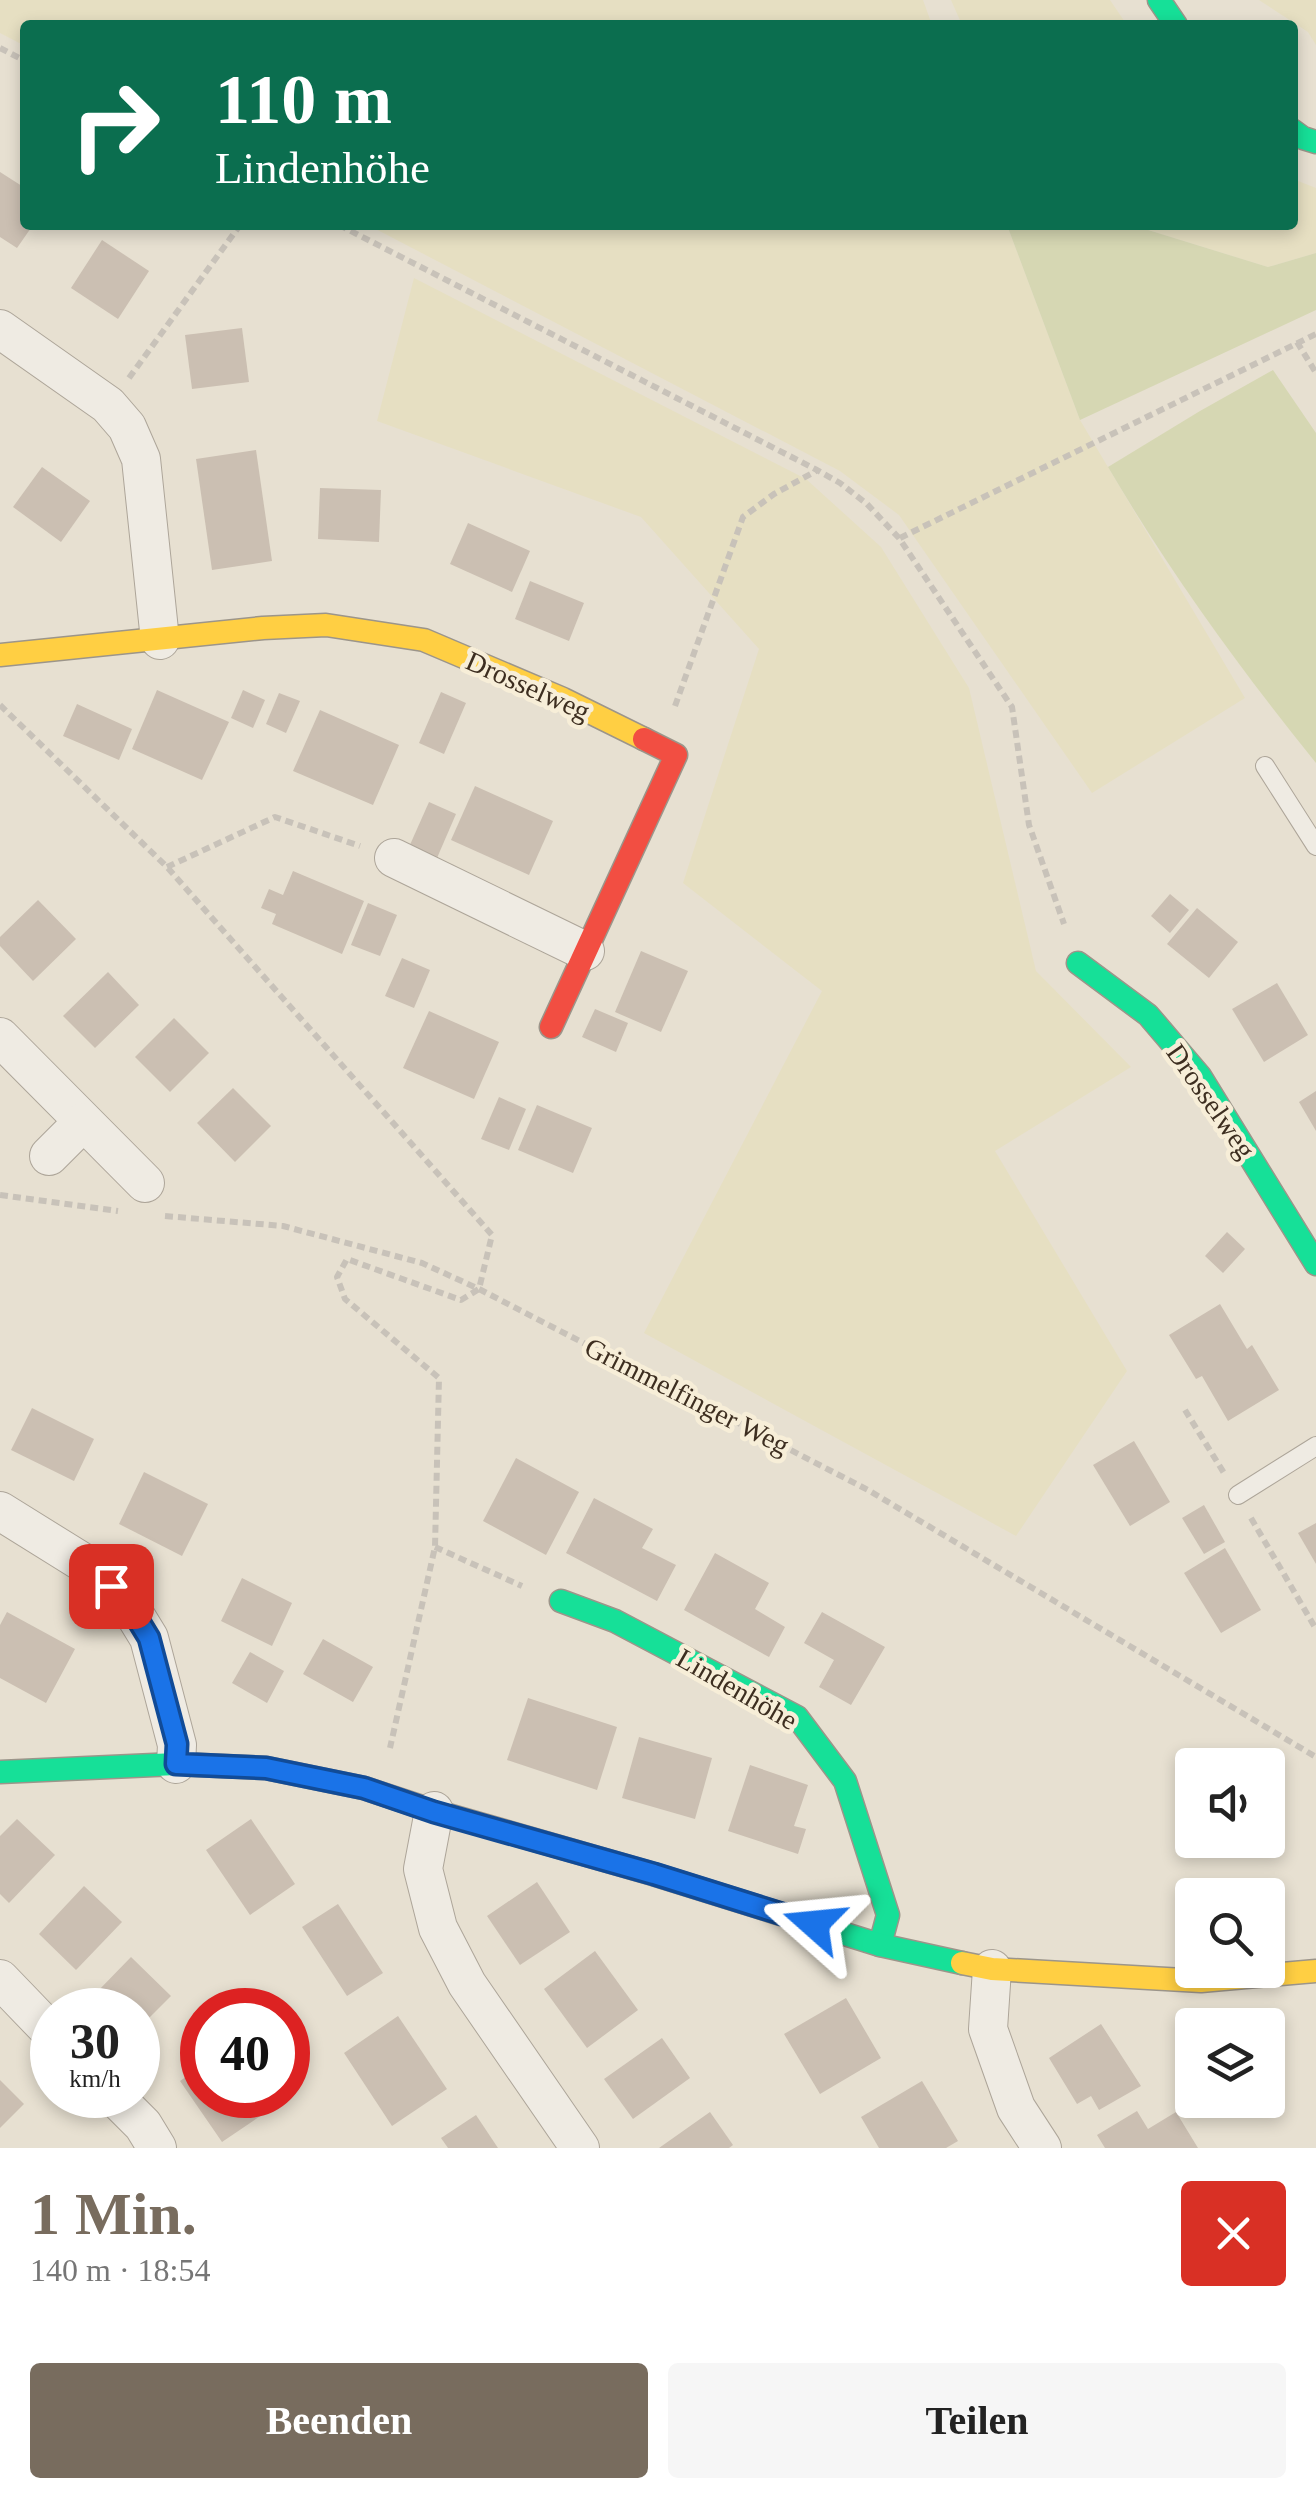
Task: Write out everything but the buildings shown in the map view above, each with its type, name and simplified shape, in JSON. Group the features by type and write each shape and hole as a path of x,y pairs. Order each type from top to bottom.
{"street":[{"path":"0,329 108,405 127,427 141,459 160,640"},
{"name":"Drosselweg","path":"0,655 326,625 424,640 564,699 676,755 551,1027"},
{"path":"394,858 585,952"},
{"name":"Drosselweg","path":"1078,963 1148,1015 1200,1076 1316,1264"},
{"path":"0,1037 82,1122 142,1203"},
{"path":"49,1156 82,1122"},
{"path":"0,1510 95,1570 127,1602 149,1638 177,1744 176,1764"},
{"name":"Lindenhöhe","path":"560,1601 614,1621 797,1717 845,1781 888,1914 880,1946"},
{"path":"0,1772 176,1764 266,1768 364,1788 880,1946 992,1969 1201,1980 1316,1970"},
{"path":"434,1812 424,1869 438,1928 467,1984 580,2148"},
{"path":"992,1969 988,2029 1016,2108 1042,2148"},
{"path":"0,1979 30,2010"},
{"path":"135,2118 157,2148"}],"lane":[{"path":"1265,766 1316,846"},
{"path":"1238,1495 1316,1446"}],"path":[{"path":"108,405 236,230"},
{"path":"350,230 840,482 867,504 899,538 1012,707 1030,825 1078,963"},
{"path":"899,538 1316,334"},
{"path":"1298,342 1316,373"},
{"path":"642,740 672,714 744,516 817,470"},
{"path":"0,705 166,867 492,1235 479,1289 461,1300 347,1259 337,1276 345,1299 439,1378 435,1546 386,1764"},
{"path":"166,867 275,818 394,858"},
{"name":"Grimmelfinger Weg","path":"0,1196 142,1203 282,1226 422,1263 868,1490 1316,1757"},
{"path":"435,1546 560,1601"}],"shaded area":[{"path":"0,0 923,0 930,20 20,20 20,43 0,33"},
{"path":"951,0 1110,0 1124,20 960,20"},
{"path":"1259,0 1316,0 1316,45 1298,25 1298,20 1290,20"},
{"path":"1298,181 1316,188 1316,253 1268,267 1148,230 1298,230"},
{"path":"378,230 1009,230 1080,420 1245,698 1092,793 899,515 840,471"},
{"path":"414,278 806,479 881,547 969,688 1036,971 1131,1067 995,1151 1127,1371 1016,1536 644,1333 822,991 683,883 759,649 641,517 377,421"}],"green space":[{"path":"1009,230 1148,230 1268,267 1316,253 1316,310 1080,420"},
{"path":"1273,370 1316,433 1316,763 1206,619 1108,467"}],"traffic: fast":[{"path":"1159,0 1173,20"},
{"path":"1298,134 1316,142"},
{"path":"1078,963 1148,1015 1200,1076 1316,1264"},
{"path":"561,1601 615,1621 797,1717 845,1781 888,1915 880,1945"},
{"path":"0,1772 176,1764 266,1768 364,1788 880,1945 962,1963"}],"traffic: slow":[{"path":"0,655 326,625 424,640 563,699 644,739"},
{"path":"962,1963 992,1969 1201,1981 1316,1971"}],"traffic: jam":[{"path":"551,1027 676,755 644,739"}],"route":[{"path":"111,1586 127,1602 149,1638 177,1744 176,1764 266,1768 364,1788 814,1924"}]}
